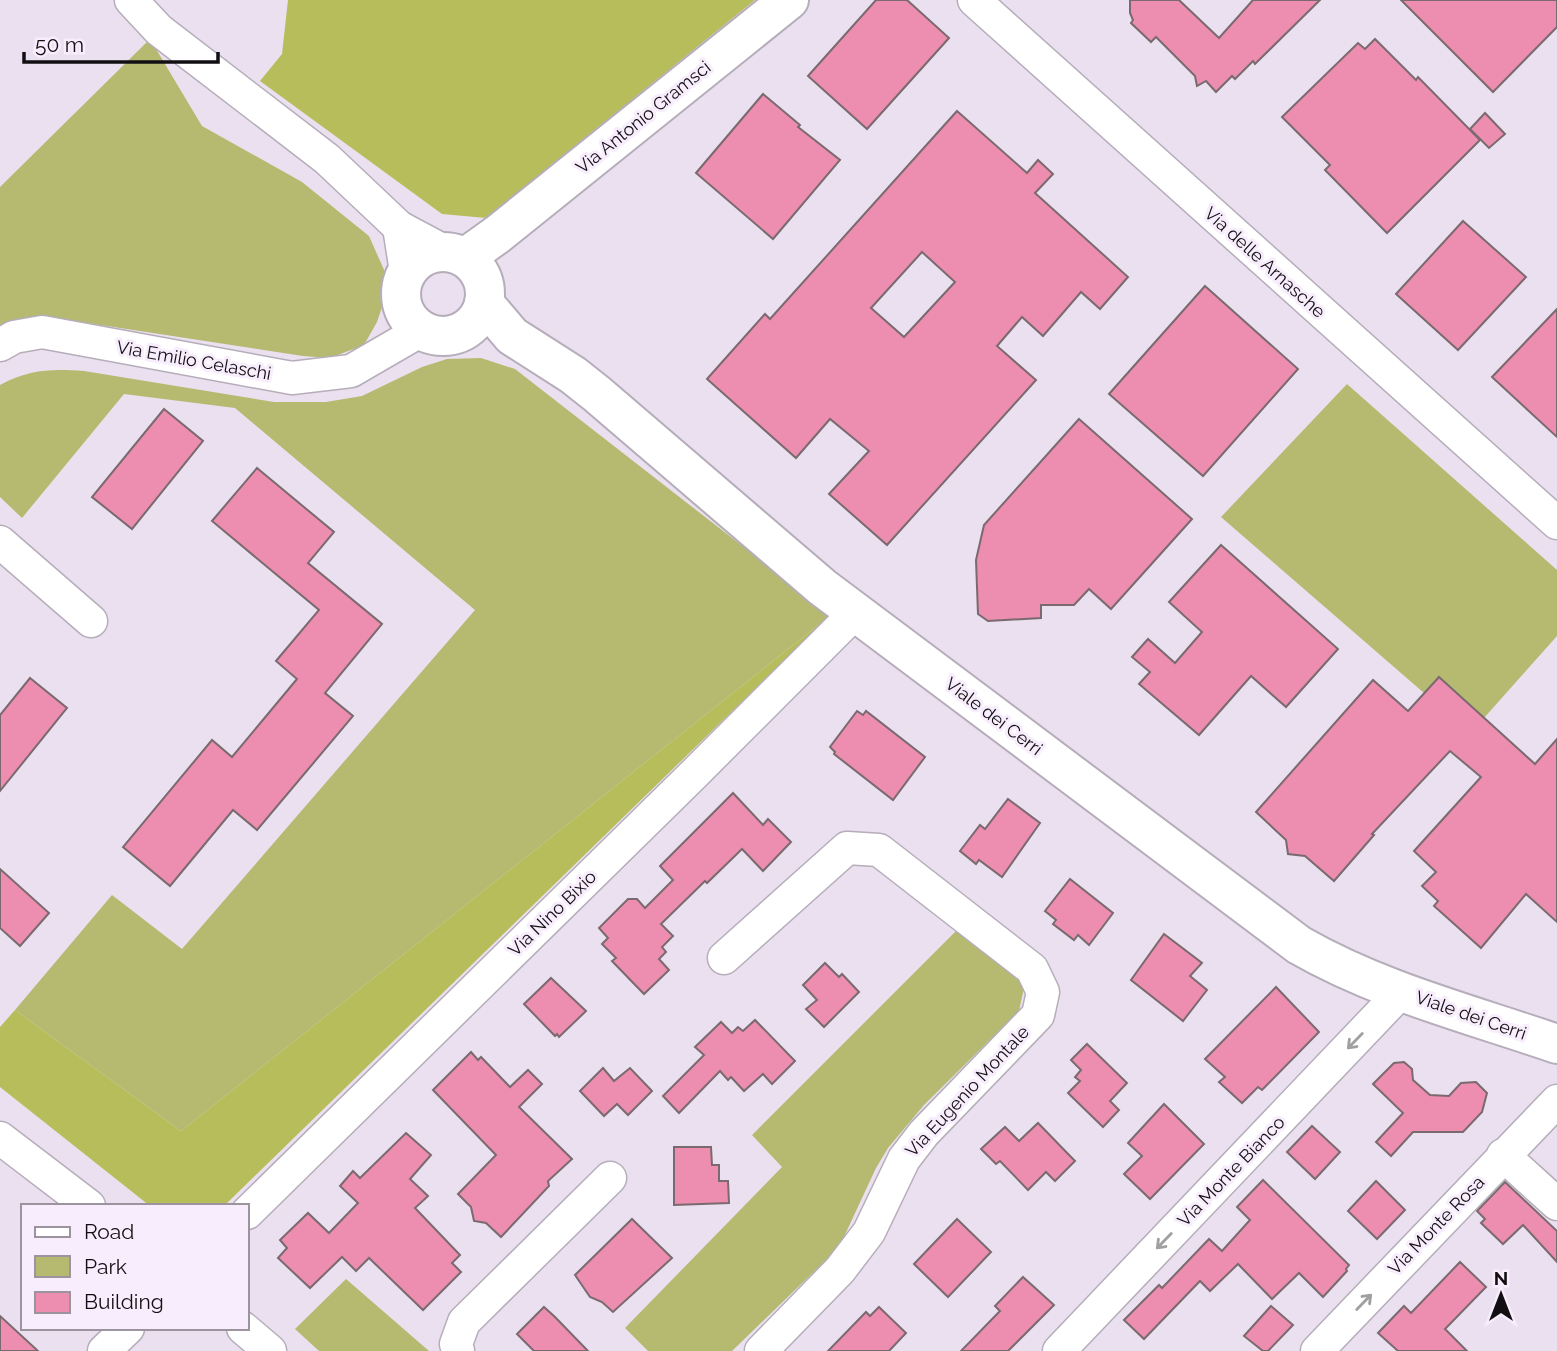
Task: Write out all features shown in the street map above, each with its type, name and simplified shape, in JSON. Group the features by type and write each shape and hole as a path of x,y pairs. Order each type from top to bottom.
{"street":[{"path":"131,0 159,30 327,159 400,227 468,284"},
{"name":"Via Antonio Gramsci","path":"468,284 498,234 789,0"},
{"name":"Via delle Arnasche","path":"974,0 1557,523"},
{"path":"400,227 406,272 400,293 413,323 442,337 468,284"},
{"path":"406,272 423,257 468,284"},
{"name":"Viale dei Cerri","path":"468,284 512,336 573,375 597,394 822,587 1274,927 1326,960 1402,991 1557,1044"},
{"name":"Via Emilio Celaschi","path":"0,345 14,337 42,332 292,378 351,371 386,352 413,323"},
{"path":"0,542 90,621"},
{"name":"Via Nino Bixio","path":"248,1212 856,611"},
{"name":"Via Eugenio Montale","path":"724,958 847,848 879,850 1032,969 1042,992 1038,1015 924,1133 904,1159 869,1232 840,1270 761,1351"},
{"name":"Via Monte Bianco","path":"1059,1351 1402,991"},
{"name":"Via Monte Rosa","path":"1317,1351 1557,1101"},
{"path":"0,1138 86,1204"},
{"path":"1503,1155 1557,1204"},
{"path":"458,1351 456,1344 464,1322 610,1178"},
{"path":"104,1351 126,1330"},
{"path":"245,1330 270,1351"}],"green space":[{"path":"288,0 755,0 486,218 442,214 260,81 282,54"},
{"path":"150,39 202,126 302,182 369,236 385,272 386,295 377,322 364,345 330,358 48,317 0,328 0,187"},
{"path":"481,358 515,369 831,615 181,1131 15,1010 112,895 182,949 475,610 235,408 124,394 22,518 0,497 0,385 41,371 84,371 274,402 326,402 362,396 422,367 447,359"},
{"path":"1347,384 1557,570 1557,636 1484,718 1424,693 1221,517"},
{"path":"831,615 226,1204 147,1204 0,1087 0,1027 15,1010 181,1131"},
{"path":"957,930 1022,979 1024,988 1019,1011 924,1105 888,1148 843,1239 826,1260 732,1351 648,1351 625,1328 782,1167 752,1135"},
{"path":"346,1279 429,1351 319,1351 295,1329"}],"building":[{"path":"876,0 907,0 949,38 867,129 808,76"},
{"path":"1130,0 1179,0 1219,38 1253,0 1320,0 1255,64 1253,61 1235,79 1232,76 1216,92 1206,81 1197,86 1195,76 1156,37 1151,42 1131,23 1133,20"},
{"path":"1401,0 1557,0 1557,27 1493,92"},
{"path":"1375,39 1416,80 1418,77 1480,140 1387,233 1325,170 1330,165 1282,117 1358,43 1365,49"},
{"path":"763,94 800,125 798,127 840,160 773,239 696,173"},
{"path":"957,111 1027,173 1038,160 1053,174 1035,193 1128,277 1100,309 1081,292 1043,336 1022,317 997,346 1036,380 887,545 829,494 869,451 830,419 796,458 707,379 765,314 770,319","holes":["922,252 955,282 904,337 871,308"]},
{"path":"1485,113 1505,134 1489,148 1470,129"},
{"path":"1463,221 1526,277 1458,350 1396,294"},
{"path":"1205,286 1298,369 1203,476 1109,394"},
{"path":"1557,309 1557,437 1492,377"},
{"path":"164,409 203,441 132,529 92,497"},
{"path":"1079,419 1192,519 1111,609 1089,589 1074,605 1041,605 1041,618 988,621 978,614 976,560 984,525"},
{"path":"257,468 334,532 308,563 382,624 325,693 353,716 257,830 233,810 170,886 123,847 212,740 232,757 297,679 276,661 319,610 212,521"},
{"path":"1221,545 1338,649 1286,707 1251,676 1199,735 1139,684 1150,672 1132,657 1148,639 1175,663 1202,632 1169,602"},
{"path":"1439,677 1535,764 1557,739 1557,922 1526,894 1481,948 1434,906 1438,901 1422,886 1436,872 1414,851 1481,777 1450,751 1372,834 1374,835 1334,881 1305,856 1288,854 1286,840 1256,812 1373,680 1408,711"},
{"path":"30,678 67,708 0,791 0,715"},
{"path":"857,711 863,715 866,711 925,757 893,800 834,754 830,747"},
{"path":"733,793 763,825 768,819 791,842 763,871 742,849 661,924 673,936 662,947 666,952 659,959 669,970 644,994 612,961 616,958 602,944 608,938 599,928 628,899 637,899 645,908 673,880 660,866"},
{"path":"1008,799 1040,823 1002,877 979,860 976,864 960,851 980,825 985,829"},
{"path":"0,869 49,913 20,946 0,928"},
{"path":"1070,879 1113,913 1089,945 1078,935 1074,940 1053,924 1056,920 1045,911"},
{"path":"1164,934 1202,963 1190,976 1207,990 1183,1021 1131,980"},
{"path":"825,963 839,977 842,974 859,992 824,1027 806,1009 817,1000 803,985"},
{"path":"551,978 586,1011 559,1037 524,1004"},
{"path":"1276,987 1319,1032 1262,1090 1258,1087 1242,1103 1219,1082 1225,1077 1205,1059"},
{"path":"755,1020 795,1061 772,1084 763,1074 744,1091 731,1077 728,1080 720,1071 679,1113 663,1096 704,1055 695,1047 721,1022 732,1033 738,1027 743,1031"},
{"path":"1087,1044 1127,1083 1110,1101 1119,1110 1103,1127 1068,1093 1080,1081 1075,1077 1081,1070 1071,1060"},
{"path":"471,1052 478,1060 481,1057 510,1087 528,1070 542,1084 519,1107 572,1159 548,1181 549,1186 501,1237 486,1223 474,1221 471,1207 458,1194 496,1155 433,1090"},
{"path":"1404,1062 1412,1069 1413,1080 1430,1095 1449,1096 1461,1083 1476,1082 1487,1093 1482,1112 1463,1132 1413,1132 1391,1156 1376,1142 1403,1113 1373,1084 1394,1063"},
{"path":"603,1068 614,1081 630,1068 652,1091 628,1115 617,1104 604,1116 580,1091"},
{"path":"1164,1104 1204,1144 1150,1199 1124,1174 1142,1156 1128,1143"},
{"path":"1038,1123 1075,1161 1055,1181 1046,1172 1028,1190 1000,1161 996,1164 981,1149 1005,1127 1019,1141"},
{"path":"1312,1126 1340,1152 1315,1179 1287,1152"},
{"path":"406,1133 431,1155 410,1179 428,1196 415,1208 460,1255 452,1263 461,1272 423,1310 369,1258 356,1271 342,1257 310,1288 278,1258 287,1248 280,1240 308,1213 329,1233 358,1203 340,1186 353,1171 360,1178"},
{"path":"674,1147 711,1147 712,1165 719,1165 719,1181 728,1181 729,1203 674,1205"},
{"path":"1263,1180 1349,1265 1347,1271 1323,1297 1299,1273 1272,1299 1238,1264 1210,1291 1200,1281 1144,1339 1124,1320 1159,1285 1162,1288 1209,1239 1222,1251 1250,1220 1237,1207"},
{"path":"1376,1181 1405,1210 1377,1239 1348,1211"},
{"path":"1505,1182 1557,1231 1557,1262 1523,1225 1503,1244 1481,1223 1485,1219 1477,1211"},
{"path":"632,1219 672,1258 613,1312 602,1302 590,1297 575,1275"},
{"path":"957,1219 991,1252 948,1297 914,1264"},
{"path":"1460,1262 1486,1287 1445,1329 1467,1351 1398,1351 1378,1333 1404,1306 1411,1313"},
{"path":"1023,1277 1054,1305 1008,1351 961,1351 1000,1311 995,1306"},
{"path":"1271,1306 1293,1325 1268,1351 1263,1351 1244,1336"},
{"path":"544,1307 588,1351 534,1351 517,1334"},
{"path":"879,1307 906,1333 889,1351 828,1351 866,1312 870,1316"},
{"path":"0,1316 38,1351 0,1351"}]}
